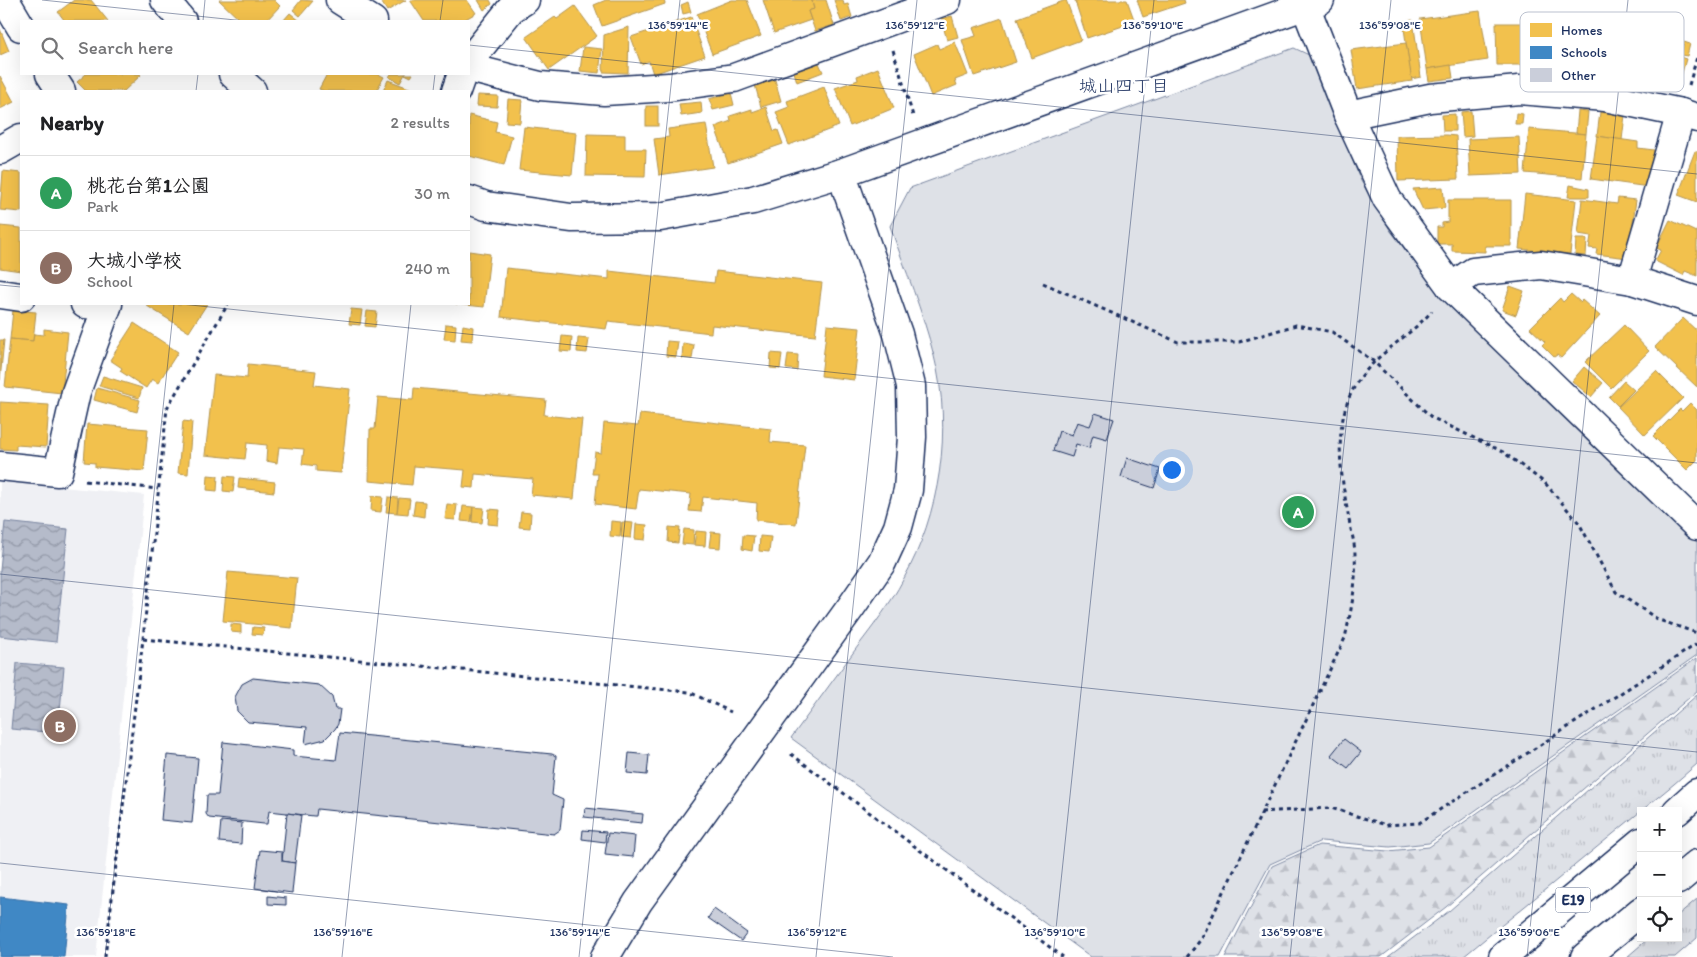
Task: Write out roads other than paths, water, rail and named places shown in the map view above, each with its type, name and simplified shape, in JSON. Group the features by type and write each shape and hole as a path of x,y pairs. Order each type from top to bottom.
{"main road":[{"path":"5,0 20,25"},
{"path":"166,0 181,20"},
{"path":"340,0 370,20"},
{"path":"470,60 512,9 525,0"},
{"path":"470,68 540,86 604,91 669,87 734,78 947,0"},
{"path":"470,200 486,206 571,218 660,216 753,200 841,173 1310,1 1348,115 1387,199 1452,287 1697,526"},
{"path":"51,75 60,90"},
{"path":"456,90 462,75"},
{"path":"1348,115 1430,98 1520,90"},
{"path":"1544,92 1606,97 1689,115 1632,280"},
{"path":"0,150 20,139"},
{"path":"605,957 638,902 852,607 882,562 898,527 908,490 912,437 912,386 898,334 841,173"},
{"path":"1452,287 1473,272 1541,265 1632,280 1697,301"},
{"path":"0,294 20,297"},
{"path":"0,466 58,472 76,392 100,305"},
{"path":"1681,807 1697,793"},
{"name":"E19","path":"1503,957 1637,845"},
{"path":"1682,877 1697,864"},
{"path":"1586,957 1637,914"}],"water":[{"path":"5,522 68,529 56,642 0,636 0,570"},
{"path":"17,663 64,667 58,733 11,729"}],"place":[{"name":"桃花台第1公園","path":"1298,512"},
{"name":"大城小学校","path":"60,726"}],"district":[{"name":"城山四丁目","path":"1124,86"}]}
